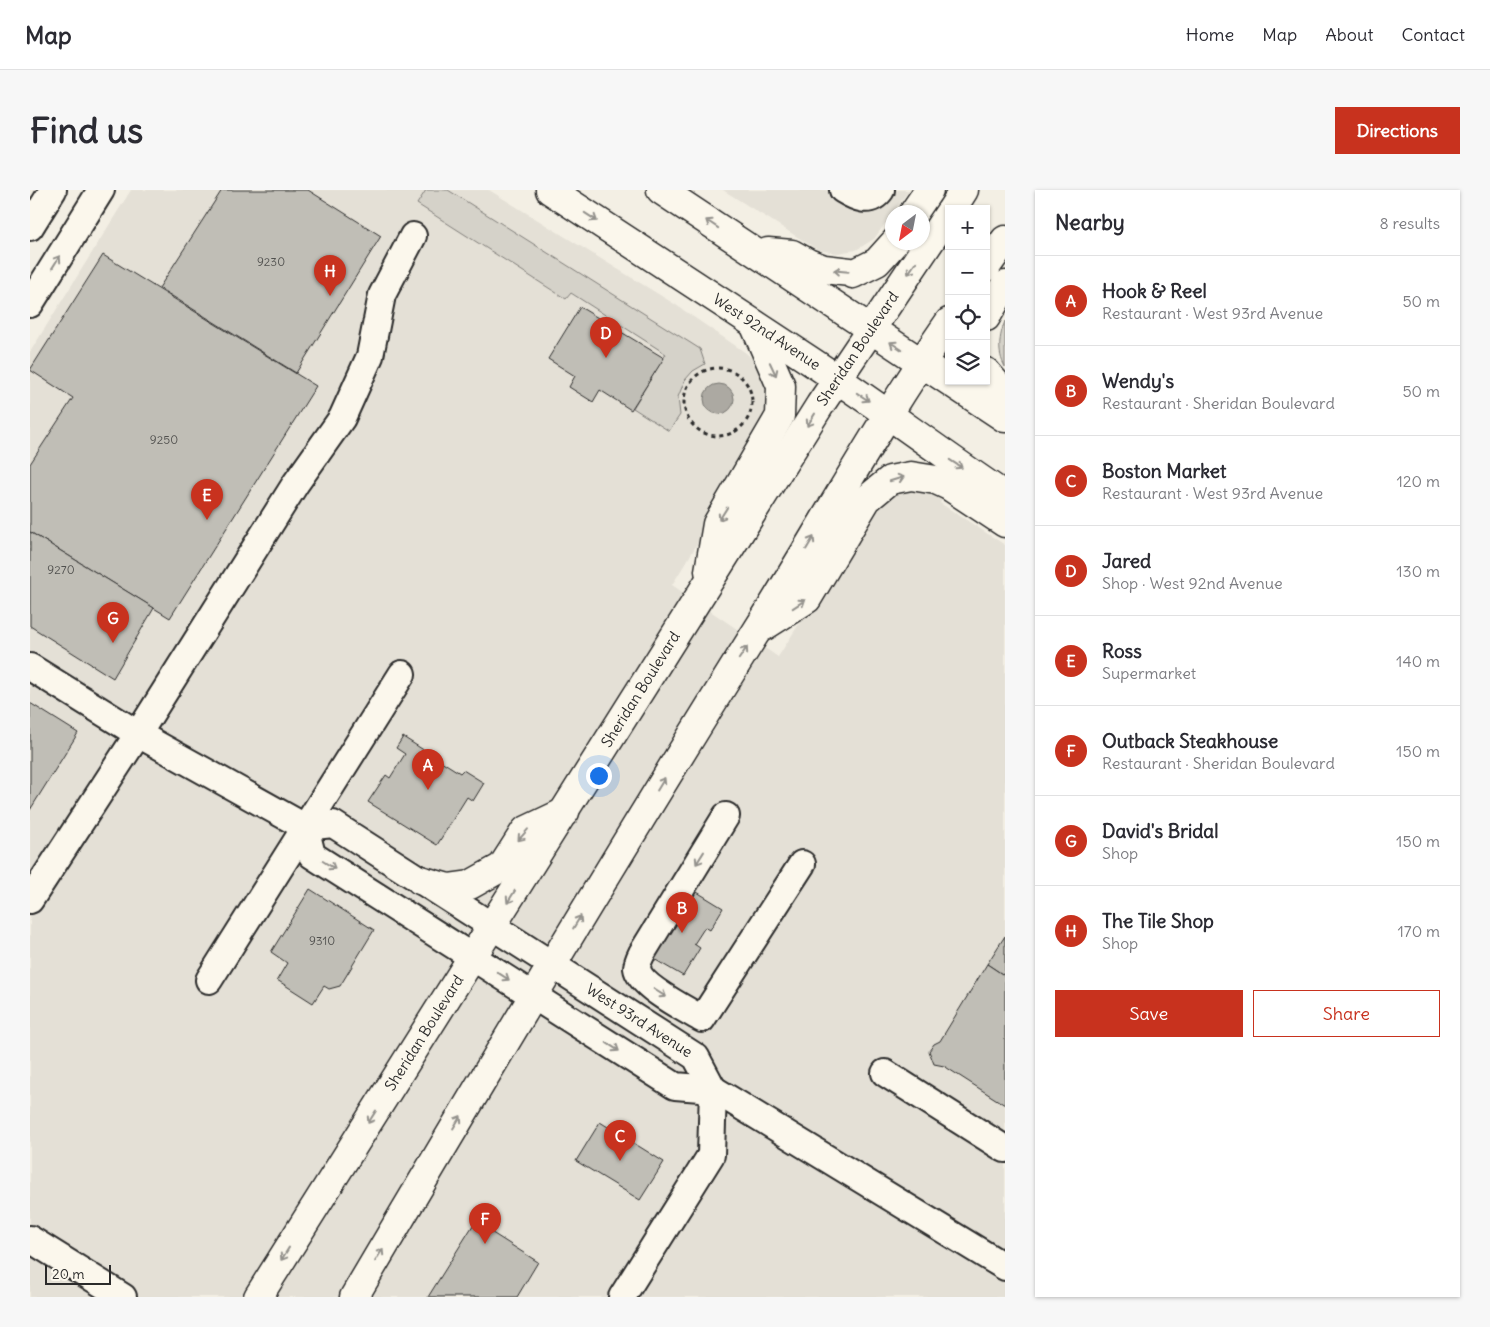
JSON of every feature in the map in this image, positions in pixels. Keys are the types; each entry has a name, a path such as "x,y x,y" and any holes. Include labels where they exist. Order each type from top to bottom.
{"main road":[{"name":"West 92nd Avenue","path":"550,190 889,414 942,455 1005,496"},
{"path":"661,190 1005,418"},
{"path":"918,205 928,190"},
{"path":"955,205 964,190"},
{"name":"Sheridan Boulevard","path":"258,1297 707,584 838,380 945,219"},
{"path":"990,261 1005,240"},
{"path":"753,251 792,254 808,263 854,274 877,262 888,250"},
{"path":"990,310 1005,285"},
{"path":"707,584 717,524 780,416 781,386 754,324"},
{"path":"354,1297 532,995 889,414 945,328"},
{"path":"990,377 1005,394"},
{"path":"758,630 807,599 867,499 890,480 911,476 936,480 949,486 1005,523"},
{"path":"420,880 448,888 470,885 502,867 525,831 565,812"}],"street":[{"path":"30,227 53,190"},
{"path":"30,304 101,190"},
{"path":"842,190 864,200 874,198 881,190"},
{"path":"30,900 138,734 296,484 342,418 370,356 382,295 413,236"},
{"path":"30,666 138,734 306,826 312,855 675,1086 713,1089 1005,1267"},
{"path":"209,980 402,674"},
{"path":"726,816 642,953 637,968 642,978 653,989 702,1020 802,864"},
{"name":"West 93rd Avenue","path":"306,826 333,824 696,1057 713,1089"},
{"path":"885,1072 1005,1149"},
{"path":"622,1297 711,1155 713,1089"},
{"path":"30,1239 123,1297"}],"path":[{"path":"716,367 732,370 738,374 744,379 752,392 752,408 746,422 735,432 720,437 704,434 692,425 684,411 683,396 689,381 701,371 716,367"}],"shaded area":[{"path":"131,190 489,190 676,305 746,353 763,369 773,389 757,447 672,585 778,657 874,506 902,487 946,493 940,503 1005,545 1005,1297 30,1297 30,352"},
{"path":"426,190 448,190 700,349 705,364 693,371 685,380 678,397 680,415 669,431 633,408 666,354 571,293 566,299 417,204"},
{"path":"723,190 909,190 898,205 885,205 885,224 874,239 856,250 837,253 818,250"},
{"path":"1005,321 1005,367 1002,361 1000,344"},
{"path":"719,384 725,385 733,393 733,405 725,413 719,414 713,413 705,405 704,399 705,393 713,385"}],"building":[{"path":"222,190 308,190 381,236 296,373 159,288"},
{"path":"103,255 316,386 170,618 30,532 30,464 73,398 30,370"},
{"path":"580,307 664,358 631,410 600,390 593,402 569,387 575,376 548,359"},
{"path":"30,532 154,608 113,678 30,626"},
{"path":"30,703 78,733 30,810"},
{"path":"403,737 460,773 463,770 484,783 473,801 467,797 437,845 368,802 386,775 390,778 405,754 396,748"},
{"path":"310,889 374,930 340,986 329,989 324,986 313,1003 277,980 287,963 271,952"},
{"path":"692,889 723,908 710,930 705,927 694,944 700,948 683,976 654,959 666,939 662,937"},
{"path":"1005,936 1005,976 987,964"},
{"path":"987,964 1005,976 1005,1105 944,1066 934,1064 929,1051 934,1044 940,1041"},
{"path":"600,1122 664,1162 640,1200 576,1161"},
{"path":"475,1222 538,1262 517,1297 428,1297"}],"place":[{"name":"The Tile Shop","path":"330,296"},
{"name":"Jared","path":"606,358"},
{"name":"Ross","path":"207,520"},
{"name":"David's Bridal","path":"113,643"},
{"name":"Hook & Reel","path":"428,790"},
{"name":"Wendy's","path":"682,933"},
{"name":"Boston Market","path":"620,1161"},
{"name":"Outback Steakhouse","path":"485,1244"}]}
